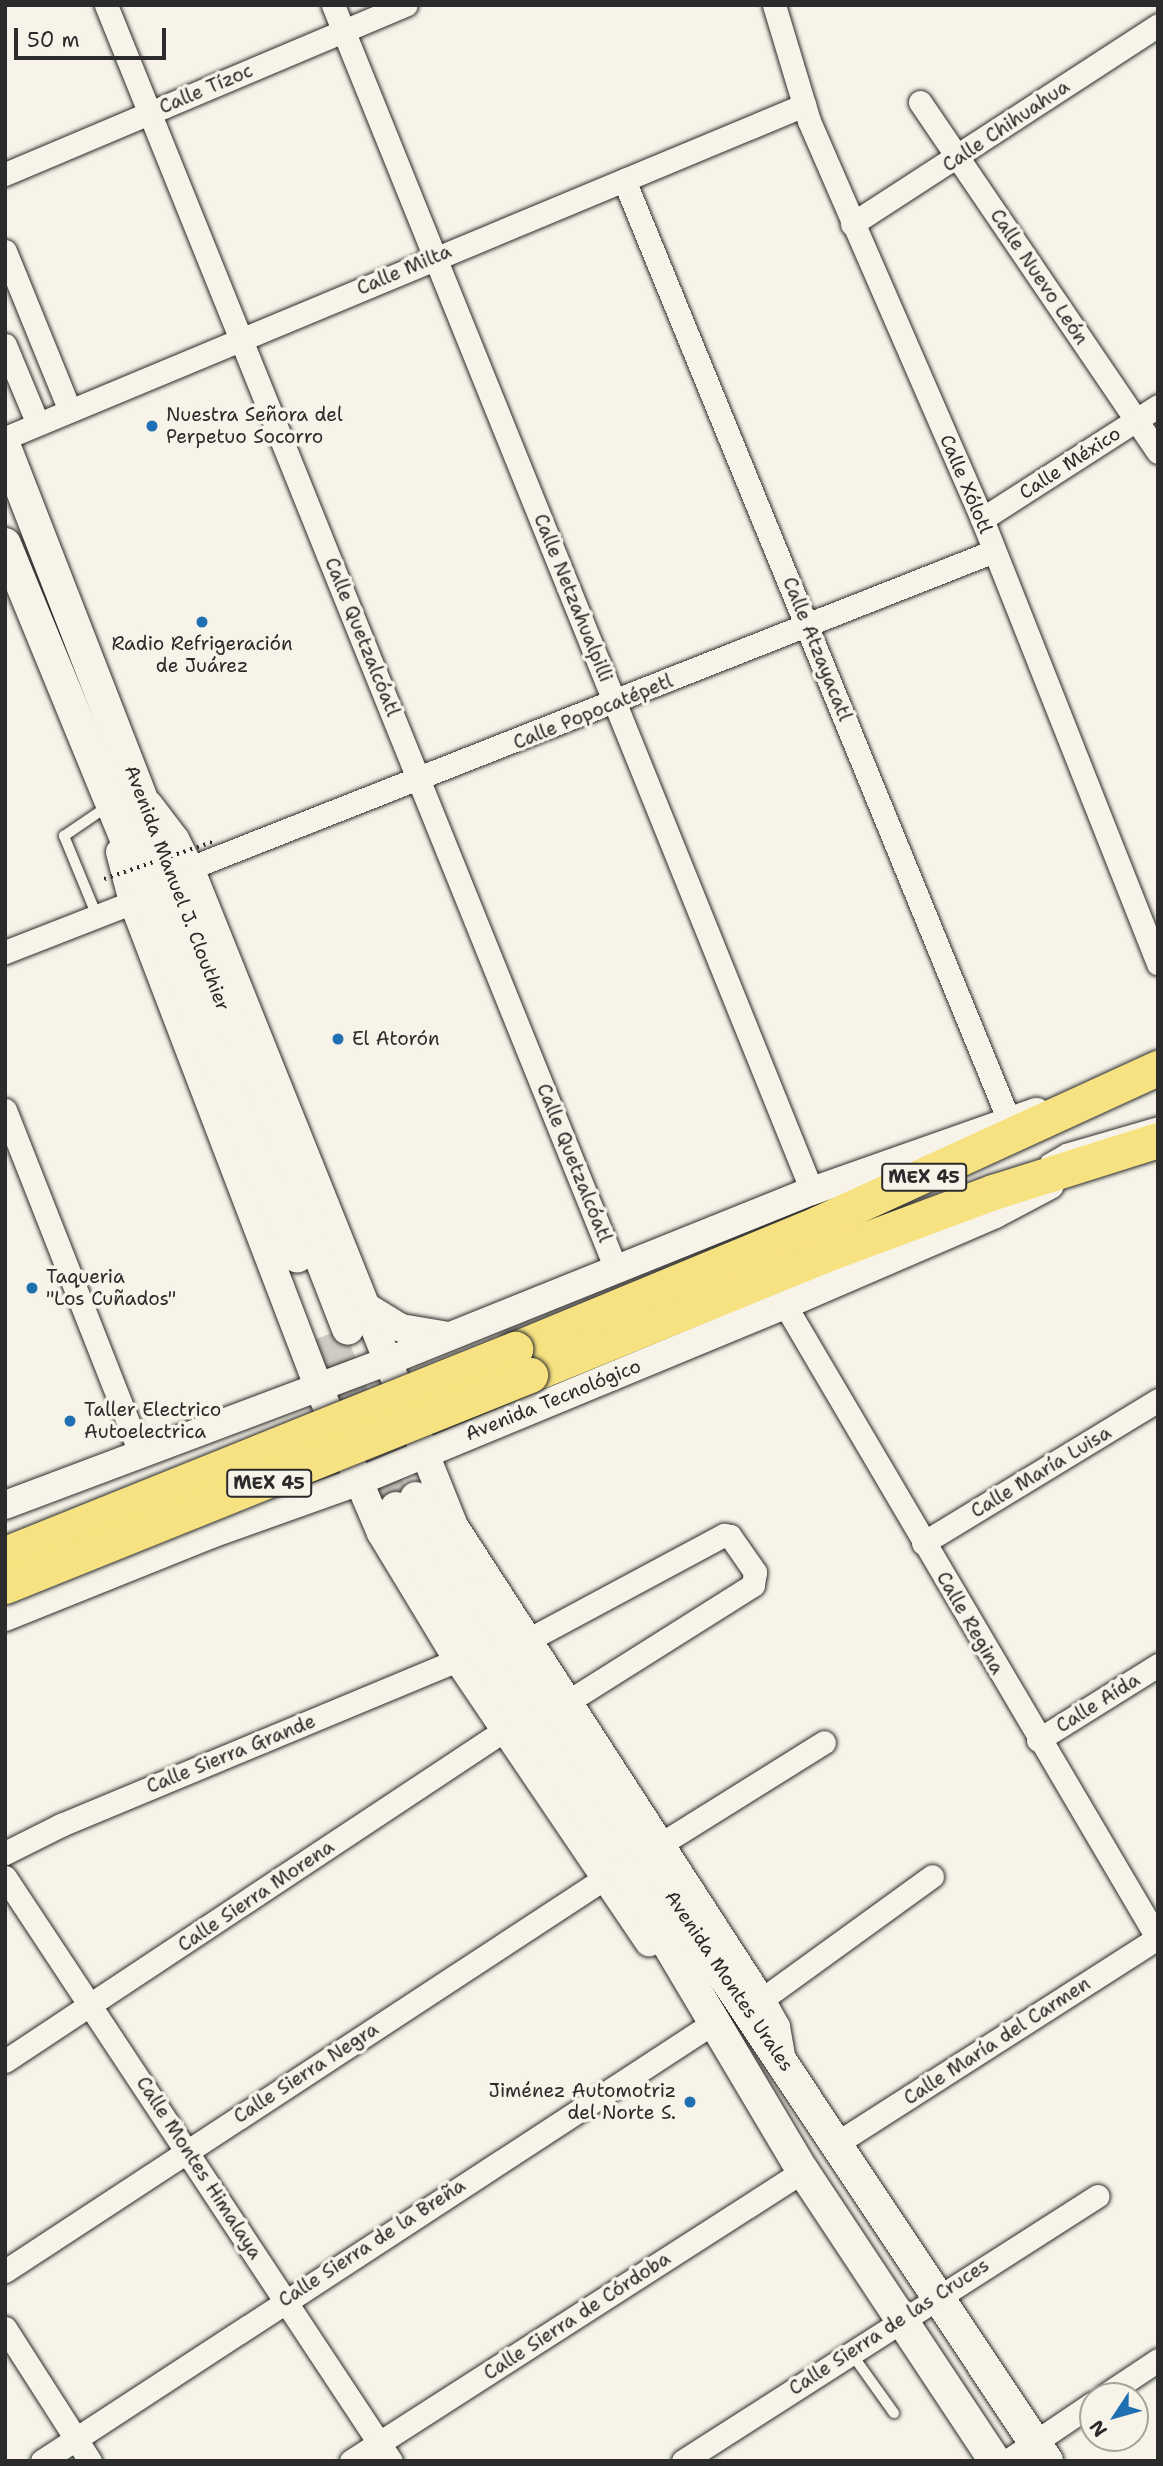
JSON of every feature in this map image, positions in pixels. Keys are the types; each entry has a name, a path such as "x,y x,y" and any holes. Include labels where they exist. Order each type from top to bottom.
{"main road":[{"name":"Avenida Manuel J. Clouthier","path":"5,447 347,1323"},
{"name":"Avenida Manuel J. Clouthier","path":"5,544 114,809 347,1323"},
{"name":"Avenida Tecnológico","path":"5,1586 360,1447 1018,1124 1080,1111 1158,1068"},
{"name":"Avenida Tecnológico","path":"5,1554 349,1419 817,1223 993,1192 1158,1140"},
{"name":"Avenida Montes Urales","path":"995,2461 803,2171 627,1875 432,1577 406,1503 477,1604 939,2294 1041,2451"}],"street":[{"name":"Calle Quetzalcóatl","path":"106,5 421,780 616,1269"},
{"name":"Calle Netzahualpilli","path":"333,5 616,704 817,1223"},
{"name":"Calle Tízoc","path":"5,174 406,5"},
{"name":"Calle Xólotl","path":"775,5 804,105 852,224 982,519 1158,964"},
{"name":"Calle Chihuahua","path":"852,224 958,159 1158,25"},
{"name":"Calle Nuevo León","path":"920,102 1158,452"},
{"name":"Calle Milta","path":"5,438 37,422 804,105"},
{"name":"Calle Atzayacatl","path":"624,180 1018,1124"},
{"path":"5,251 69,409"},
{"path":"5,345 37,422"},
{"name":"Calle México","path":"982,519 1158,406"},
{"name":"Calle Popocatépetl","path":"190,868 616,704 994,551"},
{"path":"142,798 175,839 190,868 347,1323 386,1362 470,1557 761,2000 776,2027 782,2061"},
{"path":"114,809 133,902 318,1386 357,1482 400,1572 608,1876 704,2029 752,2084"},
{"path":"5,952 133,902"},
{"path":"5,1110 140,1453"},
{"name":"Avenida Tecnológico","path":"5,1617 211,1534 357,1482 785,1305 995,1214 1091,1161"},
{"name":"Avenida Tecnológico","path":"5,1505 386,1362 616,1269 817,1223"},
{"name":"Calle Regina","path":"785,1305 1038,1740 1158,1938"},
{"path":"347,1323 448,1336"},
{"name":"Calle María Luisa","path":"923,1543 1158,1400"},
{"path":"526,1641 720,1536 730,1536 755,1572 753,1585 567,1702"},
{"name":"Calle Sierra Grande","path":"5,1853 61,1825 458,1660"},
{"name":"Calle Aída","path":"1038,1740 1158,1665"},
{"name":"Calle Sierra Morena","path":"5,2061 92,2006 506,1729"},
{"path":"660,1844 824,1742"},
{"name":"Calle Sierra Negra","path":"5,2271 608,1876"},
{"path":"761,2000 932,1876"},
{"name":"Calle Montes Himalaya","path":"5,1877 385,2451"},
{"name":"Calle María del Carmen","path":"837,2143 1158,1938"},
{"name":"Calle Sierra de la Breña","path":"42,2461 285,2299 704,2029"},
{"name":"Calle Sierra de Córdoba","path":"351,2461 385,2451 803,2171"},
{"name":"Calle Sierra de las Cruces","path":"683,2461 849,2350 1098,2196"},
{"path":"5,2328 90,2461"},
{"path":"1125,2382 1158,2360"},
{"path":"1007,2461 1041,2451 1079,2416"}],"lane":[{"path":"97,916 64,836 114,809"},
{"path":"993,1192 1065,1149 1158,1122"},
{"path":"849,2350 894,2413"}],"path":[{"path":"104,879 215,841"}],"tunnel":[{"path":"329,1334 396,1508"}],"place":[{"name":"Nuestra Señora del Perpetuo Socorro","path":"152,426"},
{"name":"Radio Refrigeración de Juárez","path":"202,622"},
{"name":"El Atorón","path":"338,1039"},
{"name":"Taqueria \"Los Cuñados\"","path":"32,1288"},
{"name":"Taller Electrico Autoelectrica","path":"70,1421"},
{"name":"Jiménez Automotriz del Norte S.","path":"690,2102"}]}
